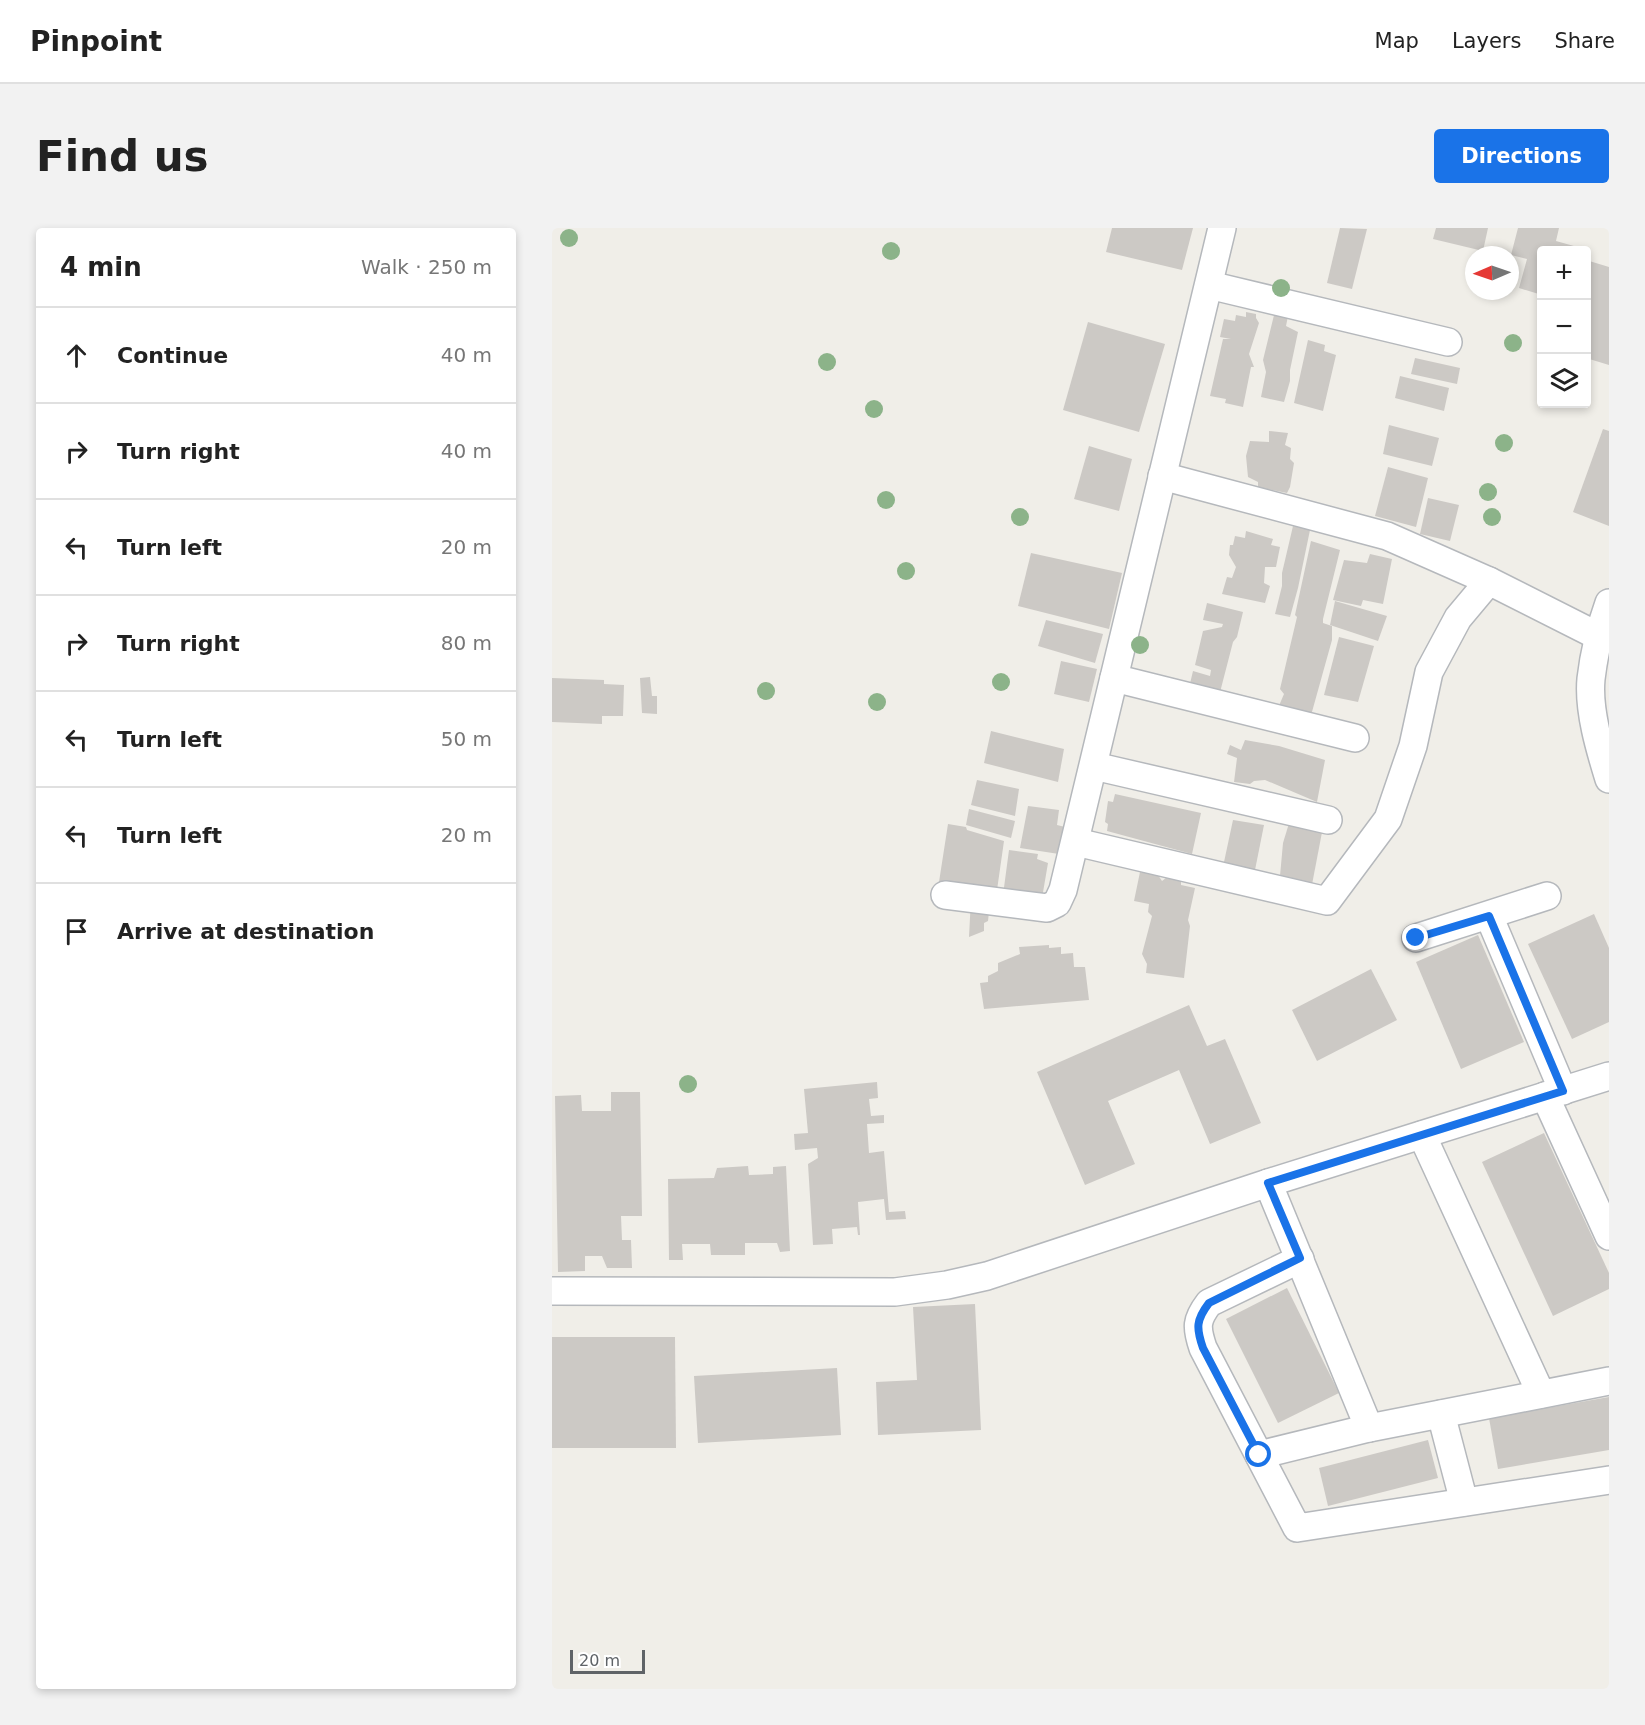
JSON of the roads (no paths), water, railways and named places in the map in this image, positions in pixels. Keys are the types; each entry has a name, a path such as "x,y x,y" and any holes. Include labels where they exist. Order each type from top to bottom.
{"street":[{"path":"945,895 1047,908 1057,903 1063,890 1222,228"},
{"path":"1209,285 1448,342"},
{"path":"1161,476 1387,536 1489,581 1598,636"},
{"path":"1076,842 1328,900 1388,819 1413,746 1429,672 1458,618 1489,581"},
{"path":"1609,603 1598,636 1591,681 1595,725 1609,779"},
{"path":"1114,678 1355,738"},
{"path":"1094,766 1328,820"},
{"path":"1416,938 1547,896"},
{"path":"1489,916 1609,1236"},
{"path":"552,1292 895,1292 947,1285 987,1276 1268,1183 1609,1076"},
{"path":"1422,1135 1541,1394"},
{"path":"1268,1183 1369,1428"},
{"path":"1300,1258 1209,1303 1200,1315 1197,1330 1203,1348 1297,1528 1609,1480"},
{"path":"1259,1455 1369,1428 1609,1381"},
{"path":"1441,1414 1464,1502"}]}
